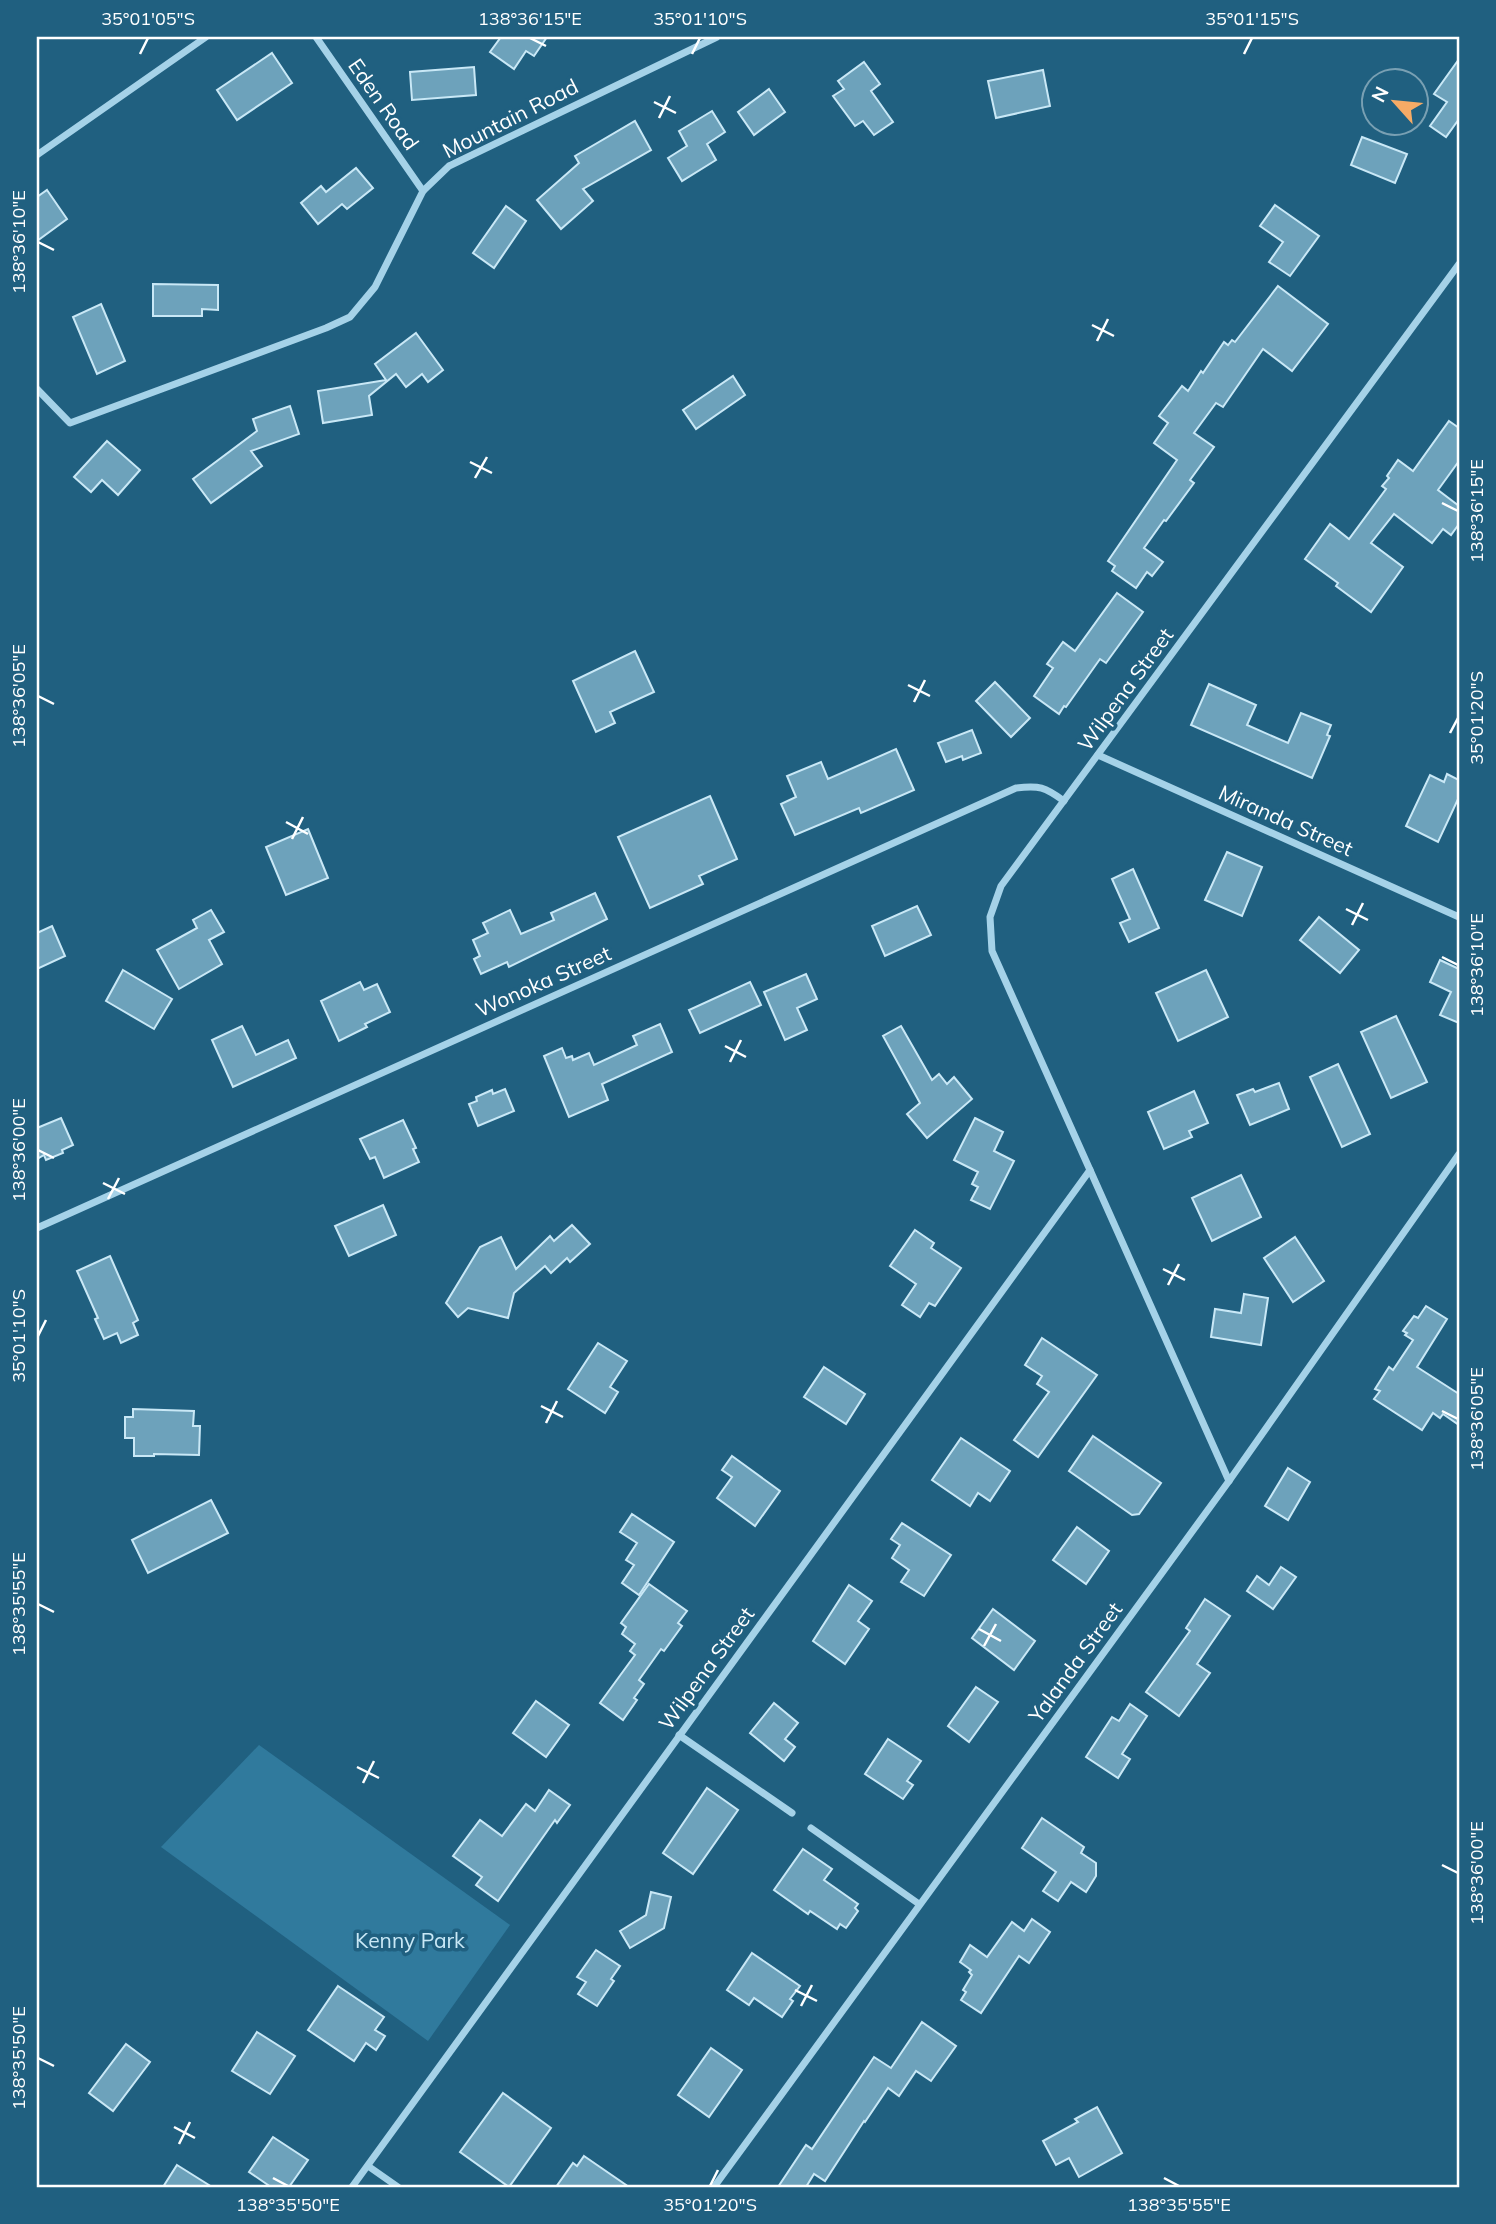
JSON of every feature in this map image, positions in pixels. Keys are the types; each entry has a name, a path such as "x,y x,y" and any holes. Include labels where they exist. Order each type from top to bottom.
{"street":[{"path":"37,155 206,37"},
{"name":"Eden Road","path":"316,37 423,191"},
{"name":"Mountain Road","path":"37,389 70,423 327,328 350,317 374,287 423,191 449,166 717,37"},
{"name":"Wilpena Street","path":"1229,1481 992,951 990,917 1001,886 1459,264"},
{"name":"Miranda Street","path":"1098,755 1459,917"},
{"name":"Wonoka Street","path":"37,1228 1016,788 1036,785 1049,790 1064,801"},
{"name":"Yalanda Street","path":"714,2187 1229,1481 1459,1154"},
{"name":"Wilpena Street","path":"352,2187 1090,1170"},
{"path":"679,1735 792,1813"},
{"path":"811,1828 919,1904"},
{"path":"368,2166 398,2187"}],"green space":[{"name":"Kenny Park","path":"259,1745 510,1925 428,2041 161,1847"}],"building":[{"path":"501,37 547,37 534,56 526,51 514,69 490,52"},
{"path":"272,53 292,83 237,120 217,90"},
{"path":"1459,59 1459,119 1446,137 1430,126 1447,102 1434,94"},
{"path":"864,62 880,84 871,91 893,122 874,135 863,121 855,126 833,96 844,89 838,81"},
{"path":"474,67 476,95 412,100 410,72"},
{"path":"1043,70 1050,106 996,118 988,81"},
{"path":"769,89 785,112 754,135 738,112"},
{"path":"712,111 725,132 707,144 716,160 682,181 668,158 687,146 679,131"},
{"path":"635,121 651,150 583,189 593,201 561,229 537,200 579,163 575,156"},
{"path":"1362,137 1407,154 1395,183 1351,165"},
{"path":"356,168 373,188 347,209 342,204 318,224 301,203 321,186 326,192"},
{"path":"47,190 67,219 37,241 37,197"},
{"path":"1275,205 1319,236 1290,276 1269,262 1283,242 1260,226"},
{"path":"506,206 526,221 494,268 473,253"},
{"path":"153,284 218,285 218,310 202,309 202,316 153,316"},
{"path":"1278,286 1328,324 1292,371 1263,349 1223,407 1216,403 1194,433 1214,447 1190,480 1194,483 1144,548 1163,562 1152,576 1147,572 1136,588 1112,571 1115,566 1108,561 1177,460 1154,443 1168,423 1159,416 1182,386 1188,391 1224,342 1228,345 1232,340 1235,342"},
{"path":"101,304 125,361 97,374 73,317"},
{"path":"416,333 443,370 428,382 422,374 406,387 396,374 369,396 372,415 323,423 318,391 386,380 375,364"},
{"path":"733,376 745,395 696,429 683,410"},
{"path":"290,406 299,434 251,451 262,466 211,503 193,479 257,431 253,419"},
{"path":"1449,421 1459,428 1459,461 1438,490 1459,506 1459,524 1451,535 1443,529 1432,543 1394,514 1371,543 1403,567 1371,612 1305,559 1330,524 1349,539 1386,489 1382,486 1398,460 1413,471"},
{"path":"107,441 140,470 118,495 102,480 91,492 74,477"},
{"path":"1117,593 1143,612 1106,663 1100,659 1059,714 1034,696 1053,668 1047,664 1063,642 1075,651"},
{"path":"635,651 654,692 610,712 615,723 596,732 573,681"},
{"path":"995,682 1030,718 1011,737 976,701"},
{"path":"1209,684 1256,705 1247,725 1288,743 1301,713 1331,725 1327,735 1330,736 1312,778 1191,725"},
{"path":"972,730 981,753 963,760 962,756 946,762 938,743"},
{"path":"896,749 914,790 861,813 859,808 795,835 781,804 796,797 787,776 821,762 828,779"},
{"path":"1447,774 1459,780 1459,797 1438,842 1406,826 1430,775 1444,782"},
{"path":"710,796 737,859 699,876 703,884 650,908 618,837"},
{"path":"308,829 328,878 286,895 266,847"},
{"path":"1227,852 1262,867 1242,916 1205,900"},
{"path":"1133,869 1159,928 1129,942 1120,923 1130,919 1112,879"},
{"path":"595,893 607,919 509,967 507,962 481,974 474,959 480,956 473,940 488,933 483,923 510,910 521,934 554,920 551,913"},
{"path":"917,906 931,935 885,956 872,926"},
{"path":"211,910 224,932 209,940 222,964 179,989 157,950 197,928 193,920"},
{"path":"1319,917 1359,950 1340,973 1300,940"},
{"path":"52,926 65,956 37,969 37,933"},
{"path":"1440,960 1459,969 1459,1023 1440,1015 1451,992 1430,982"},
{"path":"123,970 172,999 154,1029 106,1001"},
{"path":"1206,970 1228,1017 1178,1041 1156,993"},
{"path":"806,974 817,999 797,1008 807,1030 785,1040 764,992"},
{"path":"360,982 364,990 377,984 390,1012 339,1041 321,1001"},
{"path":"750,982 761,1005 700,1033 689,1010"},
{"path":"1396,1016 1427,1082 1391,1098 1361,1032"},
{"path":"660,1024 672,1052 602,1084 608,1100 569,1117 544,1056 562,1048 566,1058 572,1056 573,1060 589,1053 594,1065 637,1045 633,1036"},
{"path":"242,1026 256,1055 288,1040 296,1058 233,1087 212,1040"},
{"path":"901,1026 932,1080 939,1074 947,1084 954,1077 972,1099 927,1138 907,1114 920,1103 883,1036"},
{"path":"1338,1064 1370,1134 1342,1147 1310,1077"},
{"path":"1279,1083 1289,1109 1250,1125 1237,1095"},
{"path":"505,1089 514,1111 478,1126 469,1104 477,1101 476,1097 492,1090 493,1094"},
{"path":"1194,1091 1208,1123 1189,1131 1192,1137 1164,1149 1148,1112"},
{"path":"61,1118 73,1145 62,1150 63,1153 46,1160 44,1155 37,1159 37,1128"},
{"path":"975,1118 1003,1132 994,1151 1014,1161 990,1209 971,1200 978,1187 972,1184 978,1172 954,1160"},
{"path":"403,1120 416,1148 413,1149 419,1162 384,1178 375,1157 370,1159 360,1139"},
{"path":"1241,1175 1261,1217 1212,1241 1192,1198"},
{"path":"383,1205 396,1235 349,1256 335,1226"},
{"path":"572,1225 590,1244 570,1262 567,1258 551,1273 545,1266 514,1293 508,1318 468,1308 458,1317 446,1303 480,1247 501,1237 516,1269 550,1236 554,1241"},
{"path":"915,1230 934,1243 931,1248 961,1268 935,1306 929,1303 920,1317 902,1305 916,1284 890,1266"},
{"path":"1295,1237 1324,1281 1293,1302 1264,1258"},
{"path":"110,1256 138,1320 133,1323 138,1335 121,1343 117,1333 104,1339 95,1319 98,1318 77,1271"},
{"path":"1244,1294 1268,1298 1261,1345 1211,1337 1215,1309 1241,1313"},
{"path":"1426,1306 1447,1319 1417,1367 1459,1394 1459,1425 1443,1414 1440,1418 1433,1413 1422,1430 1374,1399 1380,1391 1375,1389 1389,1367 1393,1370 1413,1340 1403,1331 1414,1316 1418,1318"},
{"path":"1042,1338 1097,1375 1038,1457 1014,1440 1049,1392 1037,1384 1042,1376 1025,1365"},
{"path":"598,1343 627,1361 610,1387 618,1392 605,1413 568,1389"},
{"path":"824,1367 865,1394 846,1424 804,1397"},
{"path":"133,1409 194,1411 193,1426 200,1426 199,1455 134,1456 134,1438 125,1438 125,1417 133,1417"},
{"path":"1093,1436 1161,1483 1139,1514 1132,1515 1069,1471"},
{"path":"961,1438 1010,1471 990,1501 978,1493 970,1506 932,1480"},
{"path":"732,1456 780,1491 755,1526 717,1498 732,1477 722,1470"},
{"path":"1288,1468 1310,1482 1288,1520 1265,1506"},
{"path":"211,1500 228,1533 148,1573 132,1540"},
{"path":"632,1514 674,1542 639,1595 622,1583 634,1565 626,1560 637,1543 620,1532"},
{"path":"902,1523 951,1555 924,1596 901,1582 909,1570 892,1558 900,1545 891,1539"},
{"path":"1077,1527 1109,1551 1086,1584 1053,1560"},
{"path":"1281,1567 1296,1577 1273,1609 1247,1591 1257,1576 1269,1585"},
{"path":"649,1584 687,1611 678,1623 682,1626 664,1651 661,1649 639,1680 644,1684 623,1720 600,1703 635,1655 630,1651 635,1644 622,1634 626,1627 621,1623"},
{"path":"849,1585 872,1601 858,1621 869,1629 845,1664 813,1641"},
{"path":"1205,1599 1230,1616 1197,1664 1210,1673 1179,1716 1146,1692 1190,1631 1186,1628"},
{"path":"993,1609 1035,1641 1014,1670 972,1638"},
{"path":"976,1687 998,1702 969,1742 948,1726"},
{"path":"536,1701 569,1725 546,1757 513,1733"},
{"path":"774,1703 798,1723 785,1739 795,1747 784,1761 750,1733"},
{"path":"1130,1704 1147,1716 1122,1754 1130,1759 1118,1778 1086,1757 1112,1717 1119,1721"},
{"path":"888,1739 921,1761 907,1781 913,1785 903,1799 865,1774"},
{"path":"707,1788 738,1810 693,1874 663,1853"},
{"path":"549,1790 570,1805 557,1823 555,1820 498,1901 476,1885 482,1877 453,1856 480,1820 502,1836 526,1804 535,1811"},
{"path":"1042,1818 1084,1847 1081,1853 1096,1863 1096,1876 1086,1892 1071,1882 1058,1901 1043,1891 1056,1872 1022,1848"},
{"path":"803,1849 832,1869 824,1880 858,1904 855,1908 858,1911 846,1928 840,1924 837,1929 810,1911 808,1914 774,1890"},
{"path":"651,1892 671,1897 664,1928 630,1948 620,1931 646,1915"},
{"path":"1032,1919 1050,1932 1029,1963 1019,1956 981,2013 961,2000 966,1992 963,1990 972,1975 969,1972 971,1970 960,1962 970,1945 987,1957 1012,1922 1024,1931"},
{"path":"596,1950 620,1966 611,1979 614,1981 597,2006 578,1994 586,1982 577,1977"},
{"path":"752,1953 800,1986 790,1999 793,2001 782,2017 754,1998 749,2005 727,1990"},
{"path":"338,1986 384,2017 375,2030 385,2036 376,2050 366,2043 354,2061 308,2030"},
{"path":"922,2022 956,2046 931,2081 916,2071 899,2096 888,2088 825,2181 814,2174 806,2187 778,2187 806,2145 812,2149 874,2057 891,2068"},
{"path":"257,2032 295,2056 270,2094 232,2071"},
{"path":"126,2044 150,2062 113,2111 89,2093"},
{"path":"711,2048 742,2070 709,2117 678,2095"},
{"path":"503,2093 551,2128 509,2187 460,2152"},
{"path":"1097,2107 1122,2153 1079,2177 1069,2158 1056,2165 1043,2141 1078,2122 1075,2119"},
{"path":"273,2137 308,2160 289,2187 271,2187 249,2172"},
{"path":"584,2156 629,2187 556,2187 573,2163 577,2166"},
{"path":"177,2165 212,2187 163,2187"}]}
